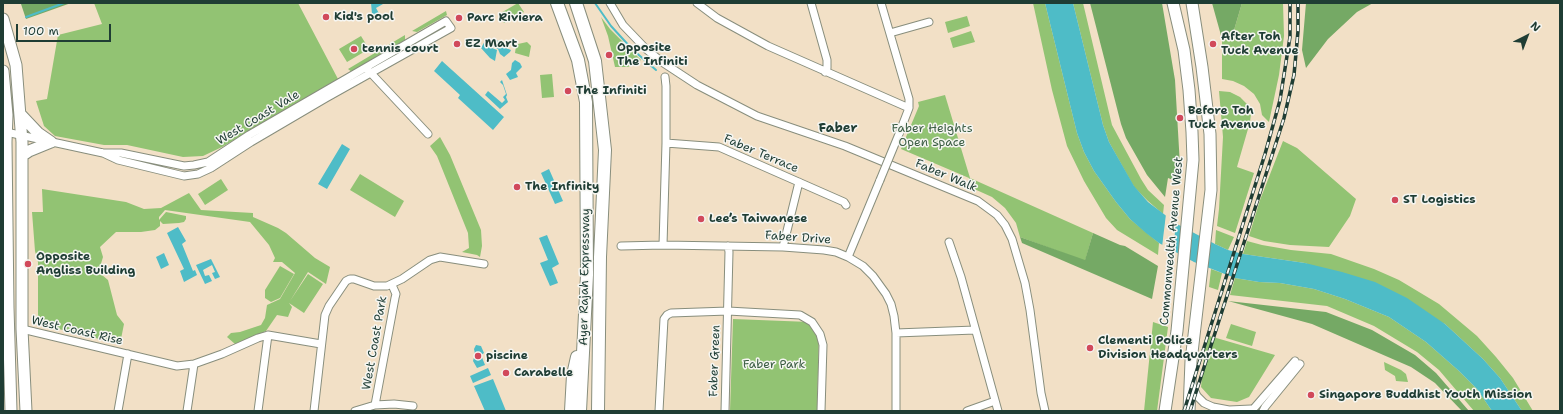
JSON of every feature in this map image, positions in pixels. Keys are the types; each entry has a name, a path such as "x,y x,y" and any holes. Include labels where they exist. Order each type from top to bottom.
{"highway":[{"name":"Ayer Rajah Expressway","path":"557,3 578,60 586,102 586,275 580,411"},
{"name":"Ayer Rajah Expressway","path":"576,3 595,61 605,150 600,258 598,411"},
{"path":"571,411 573,375 584,328"}],"main road":[{"name":"Commonwealth Avenue West","path":"1165,411 1177,331 1191,186 1192,132 1189,90 1184,50 1173,3"},
{"path":"1189,411 1190,381 1211,190 1210,134 1192,3"},
{"path":"3,19 16,65 21,114 23,155 22,329 26,411"},
{"path":"3,71 7,115 8,307 11,411"},
{"path":"21,114 38,133 51,142"},
{"path":"23,155 51,142"}],"street":[{"name":"Faber Walk","path":"610,3 623,25 646,49 662,62 697,85 756,116 845,146 978,201 997,215 1012,239 1025,283 1045,411"},
{"path":"697,3 717,18 743,33 825,72 909,108"},
{"path":"811,3 827,60 827,68 825,72"},
{"path":"848,257 909,108 907,89 881,3"},
{"name":"West Coast Vale","path":"6,132 103,153 121,153 184,166 208,162 249,135 368,70 446,21 451,28 417,48 368,70"},
{"path":"890,33 929,22"},
{"path":"413,41 417,48"},
{"path":"368,70 428,134"},
{"path":"663,245 666,143 665,77"},
{"name":"Faber Terrace","path":"666,143 719,147 844,202 846,205"},
{"name":"Faber Terrace","path":"783,247 799,182"},
{"path":"949,242 961,277 998,411"},
{"name":"Faber Drive","path":"621,246 663,245 783,247 824,250 836,252 848,257 863,266 873,276 886,294 894,316 896,333 896,411"},
{"name":"Faber Green","path":"724,411 728,311 728,246"},
{"name":"West Coast Park","path":"314,411 321,344 327,310 346,281 354,279 374,286 392,285 402,280 419,266 435,258 452,258 484,264"},
{"name":"West Coast Park","path":"375,405 396,294 392,285"},
{"path":"659,411 664,319 671,313 728,311"},
{"name":"Faber Green","path":"728,311 800,315 812,322 820,334 823,345 821,411"},
{"name":"West Coast Rise","path":"22,329 177,366 194,364 268,335 321,344"},
{"path":"896,333 975,330"},
{"path":"258,411 268,335"},
{"name":"West Coast Rise","path":"118,411 128,354"},
{"path":"1190,381 1197,396 1204,403 1213,407 1229,410 1252,409 1259,408 1263,411 1298,362 1252,409"},
{"path":"187,411 194,364"},
{"path":"967,411 995,401"},
{"name":"West Coast Park","path":"355,411 375,405 394,404 413,406"}],"green space":[{"path":"71,3 26,19 21,4"},
{"path":"94,3 298,3 338,79 222,147 203,156 183,157 127,145 104,145 55,136 44,126 36,101 47,99 58,35 102,24"},
{"path":"518,3 524,12 504,23 499,14"},
{"path":"1033,3 1045,3 1077,133 1084,152 1094,171 1130,219 1159,243 1158,255 1117,230 1106,218 1084,181 1067,146 1052,90"},
{"path":"1073,3 1083,3 1112,125 1148,190 1164,205 1163,214 1134,187 1109,142 1103,125"},
{"path":"1090,3 1162,3 1175,80 1181,183 1168,178 1165,197 1147,175 1126,138 1121,124"},
{"path":"1212,3 1242,3 1232,37 1222,39"},
{"path":"1242,3 1283,3 1284,36 1279,75 1269,122 1262,115 1260,104 1254,94 1244,86 1233,81 1222,79 1222,39 1232,37"},
{"path":"1306,3 1373,3 1357,12 1328,39 1306,68 1302,50"},
{"path":"446,11 447,15 417,32 412,31"},
{"path":"967,16 970,26 948,33 945,22"},
{"path":"601,17 610,29 641,60 628,67 615,67 608,36"},
{"path":"971,31 975,42 953,48 950,38"},
{"path":"405,35 405,40 352,72 348,69"},
{"name":"tennis court","path":"361,36 369,49 347,62 339,49"},
{"path":"527,42 531,46 529,57 515,53 516,46 518,44"},
{"path":"552,74 554,97 542,98 540,75"},
{"path":"1219,91 1230,92 1240,97 1249,106 1251,114 1237,167 1254,173 1235,233 1217,226 1223,137"},
{"name":"Faber Heights Open Space","path":"945,95 970,178 1093,233 1085,261 1020,237 1016,223 1005,208 992,197 972,188 969,178 901,149 919,106 918,102"},
{"path":"440,137 450,155 481,230 482,246 480,257 462,252 469,248 468,233 437,156 430,146"},
{"path":"1283,141 1297,148 1356,199 1350,216 1329,247 1290,245 1264,241 1249,236 1260,200"},
{"path":"360,174 404,201 395,217 350,190"},
{"path":"221,179 228,190 205,205 198,194"},
{"path":"42,189 126,202 144,209 161,208 189,193 201,210 253,213 253,217 286,233 315,258 330,267 326,284 308,272 290,301 308,274 323,284 304,313 289,303 292,307 288,317 277,315 266,331 235,344 227,337 231,333 240,332 261,325 265,318 267,305 280,299 295,273 282,262 273,262 275,258 269,245 250,222 165,210 159,217 159,220 166,212 186,216 186,219 184,222 179,223 163,224 160,221 160,226 155,230 141,232 116,232 100,247 103,257 100,267 102,275 108,280 117,315 124,324 120,344 38,324 38,262 35,251 32,212 43,212"},
{"path":"1216,230 1234,237 1228,250 1215,244"},
{"path":"1093,233 1125,246 1158,266 1152,299 1022,243 1020,237 1085,260"},
{"path":"1247,241 1291,250 1331,254 1374,269 1399,280 1439,304 1477,336 1513,378 1533,411 1522,411 1500,378 1483,359 1445,324 1305,263 1243,254"},
{"path":"280,266 294,274 280,298 271,302 265,298 265,290"},
{"path":"1211,269 1222,273 1218,290 1209,287"},
{"path":"1235,278 1259,282 1280,283 1314,289 1345,299 1389,317 1426,342 1459,371 1477,389 1492,411 1474,411 1439,370 1417,352 1374,326 1327,306 1230,295"},
{"path":"1228,301 1326,312 1372,330 1415,355 1436,373 1469,411 1462,411 1435,383 1411,367 1312,324"},
{"name":"Faber Park","path":"733,319 810,322 819,334 817,411 730,411"},
{"path":"1153,322 1168,327 1157,411 1144,411"},
{"path":"1231,324 1256,332 1252,346 1226,338"},
{"path":"1206,335 1275,355 1249,397 1237,402 1211,398 1201,387"},
{"path":"1384,362 1406,374 1408,382 1396,381 1395,376 1385,370"}],"water":[{"path":"371,3 383,4 376,8 381,17 376,20 372,14"},
{"path":"1045,3 1073,3 1103,125 1109,142 1134,186 1148,202 1177,224 1228,250 1243,254 1305,263 1342,272 1375,282 1407,298 1445,324 1483,359 1500,378 1522,411 1492,411 1477,389 1459,371 1426,342 1389,317 1345,299 1314,289 1280,283 1259,282 1235,278 1194,262 1159,243 1146,233 1130,219 1116,202 1094,171 1084,152 1077,133"},
{"path":"496,40 502,40 506,48 511,50 504,57 500,54 498,49 492,46"},
{"path":"485,41 492,48 497,50 495,61 490,58 481,48"},
{"path":"515,60 520,63 522,67 516,73 518,77 510,80 506,74 511,70 512,63"},
{"path":"442,61 504,117 493,130 458,98 460,95 434,71"},
{"path":"502,80 507,95 506,97 508,102 500,109 485,95 488,91 502,103 505,100 503,97 506,94 503,85 500,82"},
{"path":"342,144 350,149 327,189 318,184"},
{"path":"549,169 563,201 555,204 541,173"},
{"path":"178,227 186,241 182,244 193,271 195,270 197,275 184,282 180,271 184,269 167,233"},
{"path":"547,235 559,264 552,268 558,283 550,286 540,263 548,260 539,238"},
{"path":"164,253 169,265 161,269 156,257"},
{"path":"211,259 220,277 215,279 212,273 215,272 212,265 203,270 205,276 209,275 212,281 205,284 196,265"},
{"name":"piscine","path":"476,345 481,346 484,353 481,355 485,365 477,368 473,361 475,354 474,349"},
{"path":"488,368 491,375 473,383 470,376"},
{"path":"493,379 506,411 485,411 474,386"}],"pier":[{"path":"1166,214 1176,221 1173,253 1162,247"}],"waterway":[{"path":"26,17 64,3"},
{"path":"595,3 611,26 632,49 656,70"}],"railway":[{"path":"1184,411 1265,154 1280,100 1290,37 1290,3"},
{"path":"1190,411 1284,118 1294,75 1298,31 1298,3"}],"place":[{"name":"Kid's pool","path":"326,17"},
{"name":"Parc Riviera","path":"459,18"},
{"name":"EZ Mart","path":"457,44"},
{"name":"After Toh Tuck Avenue","path":"1213,44"},
{"name":"tennis court","path":"354,49"},
{"name":"Opposite The Infiniti","path":"609,55"},
{"name":"The Infiniti","path":"568,91"},
{"name":"Before Toh Tuck Avenue","path":"1180,118"},
{"name":"The Infinity","path":"517,187"},
{"name":"ST Logistics","path":"1395,200"},
{"name":"Lee’s Taiwanese","path":"701,219"},
{"name":"Opposite Angliss Building","path":"28,264"},
{"name":"Clementi Police Division Headquarters","path":"1090,348"},
{"name":"piscine","path":"478,356"},
{"name":"Carabelle","path":"506,373"},
{"name":"Singapore Buddhist Youth Mission","path":"1311,395"}],"district":[{"name":"Faber","path":"838,129"}]}
